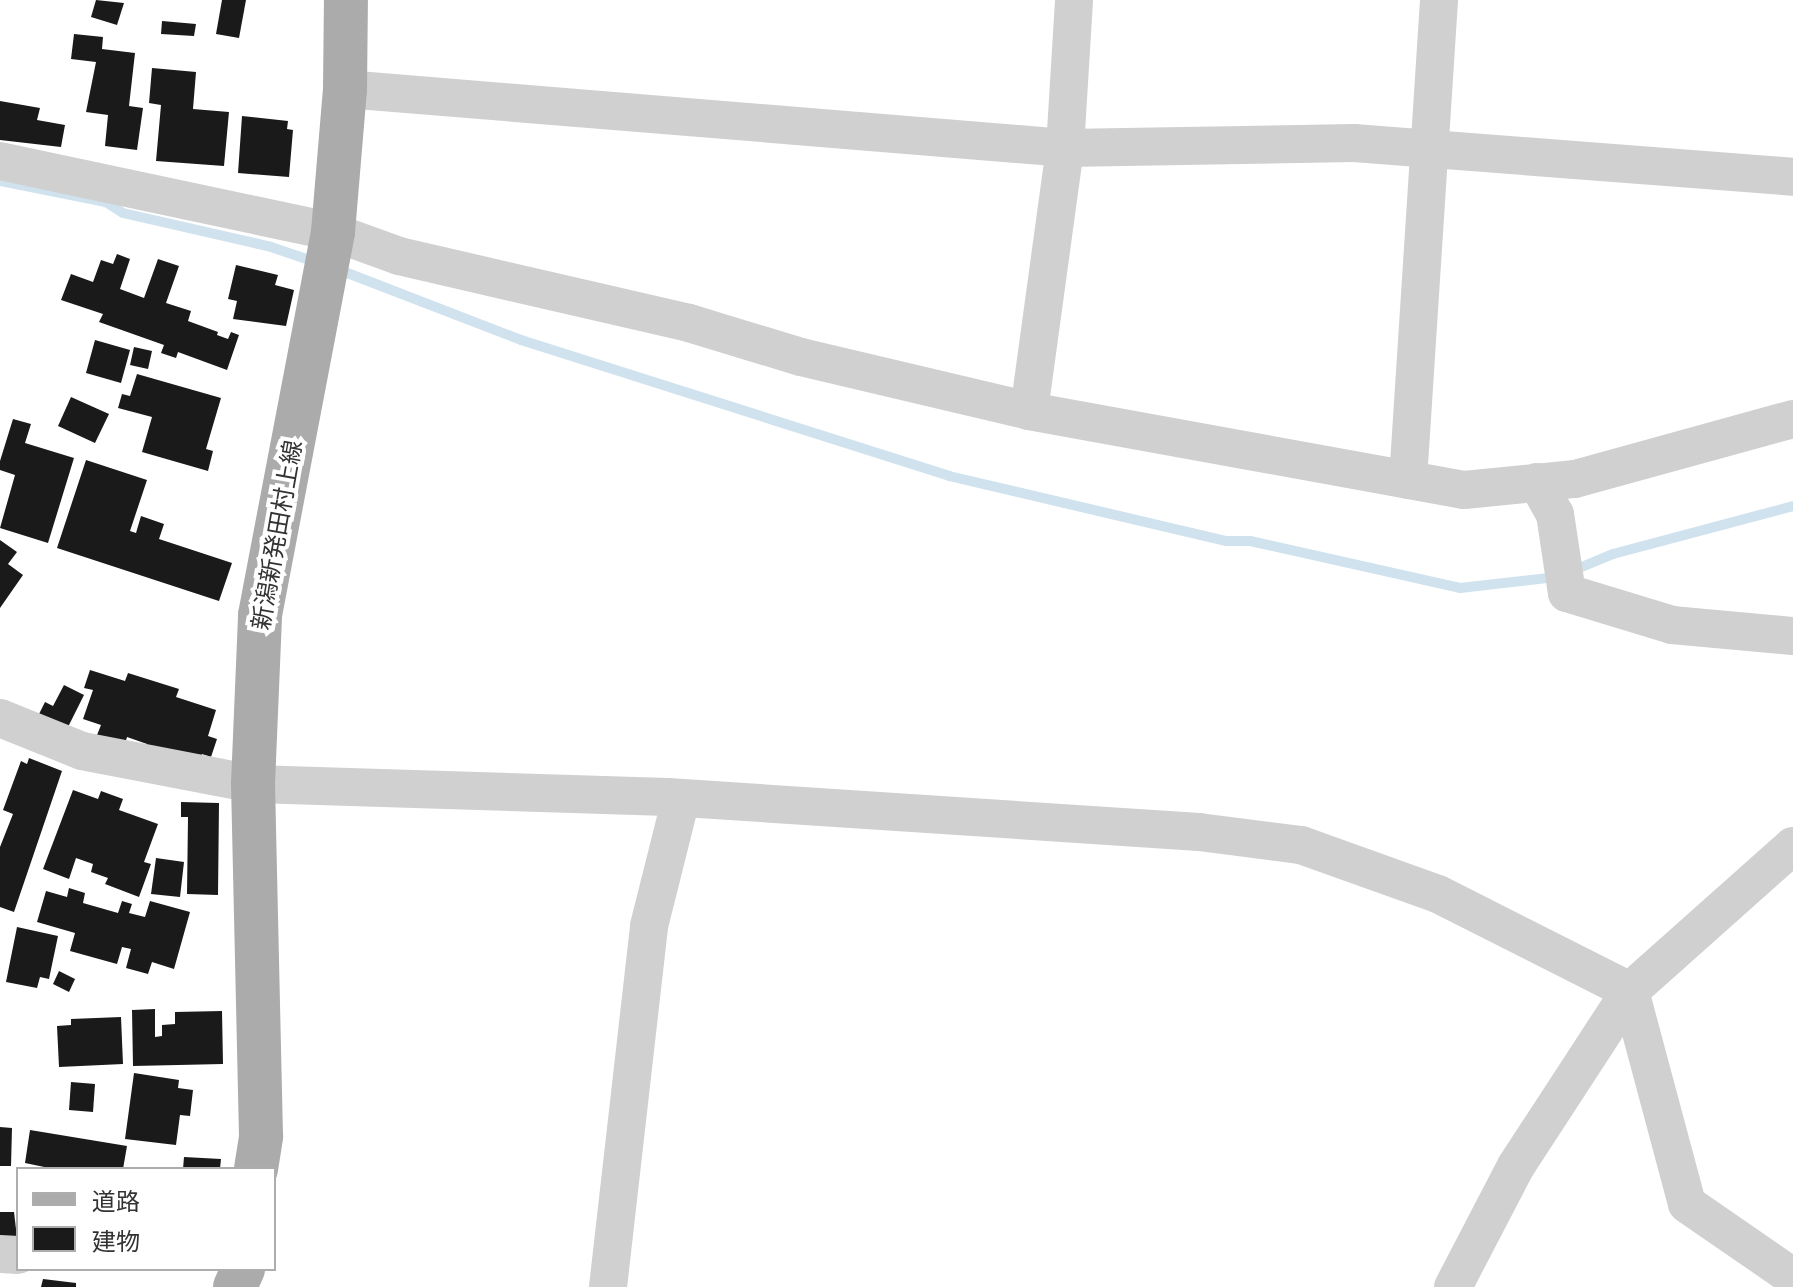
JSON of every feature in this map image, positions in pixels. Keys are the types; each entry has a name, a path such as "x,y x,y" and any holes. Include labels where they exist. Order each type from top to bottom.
{"main road":[{"name":"新潟新発田村上線","path":"256,1167 261,1136 253,784 260,615 333,232 345,89 346,0"}],"street":[{"path":"1029,411 1065,148 1074,0"},
{"path":"1408,480 1439,0"},
{"path":"345,89 1065,148 1354,143 1793,177"},
{"path":"0,161 333,232 399,256 689,323 801,357 1029,411 1464,490 1575,479 1793,419"},
{"path":"1537,482 1555,514 1567,593 1672,625 1793,636"},
{"path":"0,718 82,751 253,784 681,799 1199,832 1301,845 1438,894 1630,991 1687,1204 1793,1277"},
{"path":"608,1287 649,926 681,799"},
{"path":"1453,1287 1516,1166 1630,991 1793,846"}],"building":[{"path":"96,0 124,3 117,25 91,17"},
{"path":"222,0 246,0 239,38 216,34"},
{"path":"162,21 196,24 194,36 161,34"},
{"path":"74,34 103,37 102,49 135,53 129,106 143,108 137,150 105,146 108,115 86,112 96,62 71,59"},
{"path":"152,68 196,72 193,109 229,112 224,166 156,161 161,105 149,103"},
{"path":"0,101 40,108 37,120 65,125 61,147 0,140"},
{"path":"242,116 288,121 287,129 293,130 289,177 238,173"},
{"path":"117,254 130,259 120,289 144,298 158,259 179,266 166,303 191,311 188,321 218,332 217,335 228,339 231,332 239,335 227,370 178,352 176,358 161,353 164,345 99,322 103,314 61,300 71,274 93,282 101,260 113,264"},
{"path":"236,265 278,275 275,285 294,290 286,326 233,319 237,301 228,299"},
{"path":"95,340 130,350 121,383 86,373"},
{"path":"134,347 152,351 148,369 130,365"},
{"path":"137,374 221,398 206,449 213,451 208,471 142,452 152,417 118,408 122,394 130,396"},
{"path":"71,397 109,414 95,443 58,426"},
{"path":"13,419 31,424 25,443 74,458 48,543 0,528 15,475 0,470"},
{"path":"86,460 147,480 130,531 136,533 141,516 164,524 159,539 232,563 219,601 57,548"},
{"path":"0,540 17,552 8,564 23,575 0,608"},
{"path":"90,670 125,681 128,673 179,689 176,697 216,710 208,736 217,739 211,757 202,754 198,768 144,751 147,744 127,737 125,744 97,735 101,725 83,719 93,690 84,688"},
{"path":"64,685 84,695 67,729 39,714 45,702 53,706"},
{"path":"29,758 62,771 14,912 0,907 0,847 13,814 3,810 21,761 27,764"},
{"path":"73,790 98,799 101,791 123,799 119,810 158,824 144,862 151,864 139,897 105,884 108,878 91,872 93,864 76,858 69,879 43,869"},
{"path":"181,802 219,803 218,895 187,894 188,817 181,817"},
{"path":"156,858 184,862 180,897 151,894"},
{"path":"69,888 85,893 83,903 118,913 122,901 132,904 129,913 145,917 150,901 190,912 174,969 152,962 148,974 126,968 131,949 122,947 117,964 70,951 75,933 37,922 46,891 67,897"},
{"path":"17,927 58,936 49,979 40,977 37,988 6,982"},
{"path":"59,971 75,979 69,992 53,984"},
{"path":"155,1009 155,1037 162,1036 162,1025 175,1024 175,1012 222,1011 223,1064 133,1066 132,1010"},
{"path":"121,1017 123,1064 59,1067 57,1026 71,1025 71,1019"},
{"path":"134,1073 179,1080 178,1088 193,1090 190,1116 180,1115 176,1145 125,1139"},
{"path":"71,1082 95,1084 93,1112 69,1110"},
{"path":"0,1127 12,1128 11,1166 0,1166"},
{"path":"30,1130 127,1146 123,1167 44,1167 25,1163"},
{"path":"184,1157 221,1159 220,1167 183,1167"},
{"path":"0,1212 14,1212 16,1246 0,1245"},
{"path":"43,1279 76,1283 76,1287 41,1287"}],"waterway":[{"path":"0,181 106,202 123,213 271,247 318,263"},
{"path":"337,269 521,340 949,476 1227,541 1250,541 1460,588 1557,577"},
{"path":"1572,571 1613,554 1793,506"}]}
